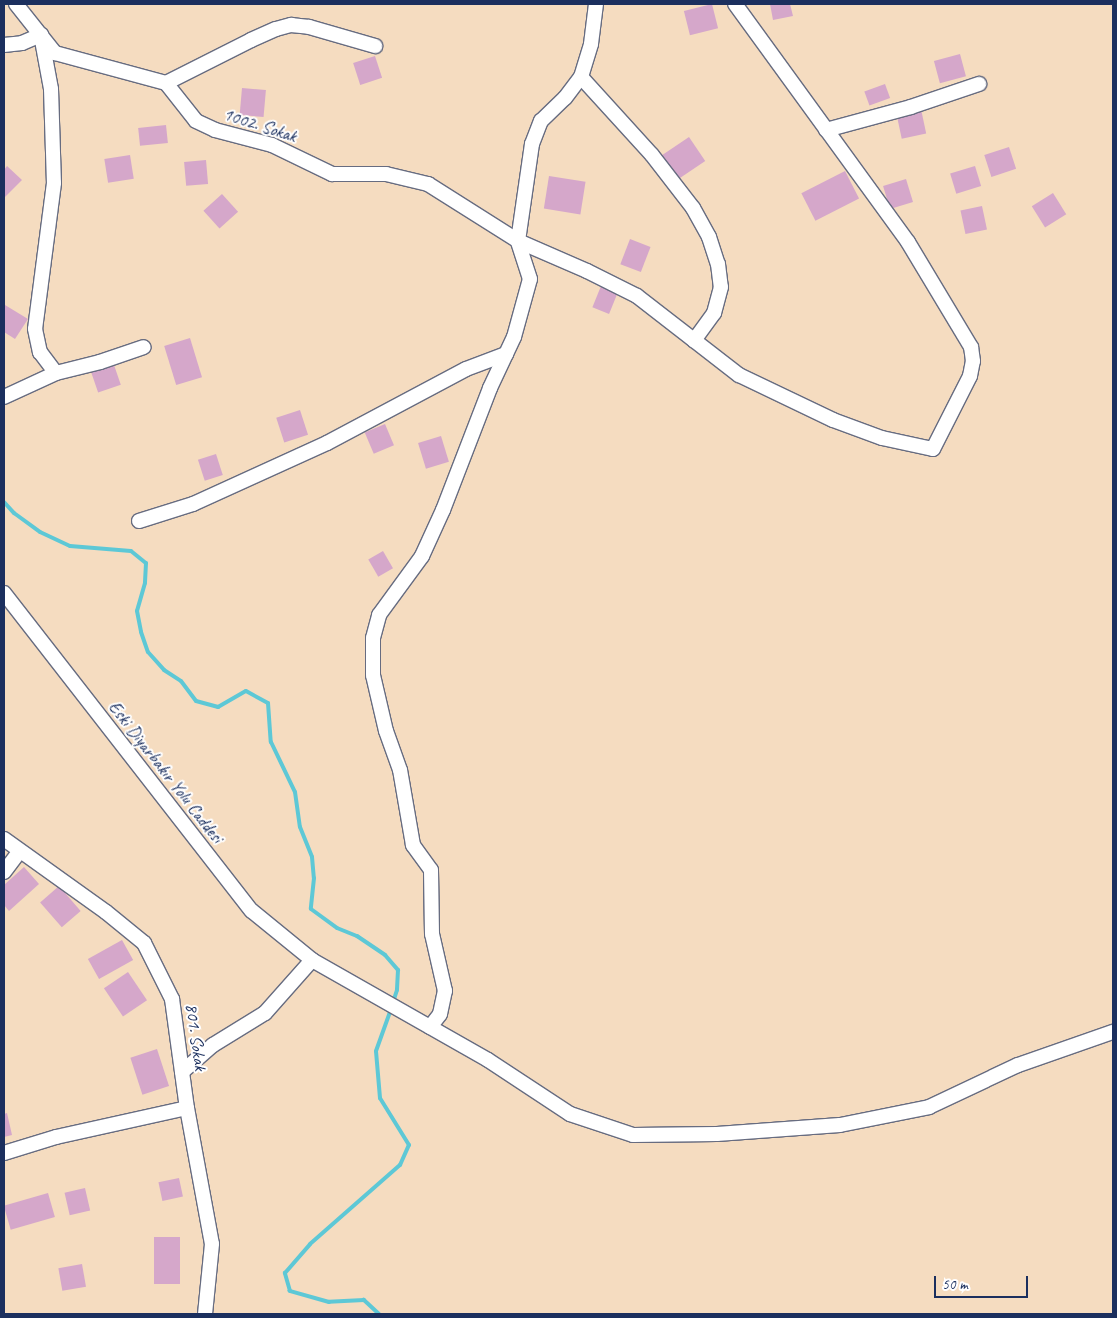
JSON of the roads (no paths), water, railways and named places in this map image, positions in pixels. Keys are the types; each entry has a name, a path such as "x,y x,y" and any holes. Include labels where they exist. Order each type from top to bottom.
{"street":[{"path":"16,4 55,53 166,83 251,40 290,25 309,27 375,46"},
{"path":"430,1027 440,1014 445,991 432,934 431,870 414,845 400,770 386,731 373,675 373,638 379,614 422,556 443,510 490,388 514,336 530,279 518,241 532,144 541,121 565,98 581,77 591,44 596,4"},
{"path":"735,4 826,130 911,107 978,84"},
{"path":"4,45 22,43 41,35"},
{"path":"41,35 51,89 54,183 35,330 40,352 56,373"},
{"path":"581,77 652,155 693,208 709,237 718,264 721,287 714,313 694,341"},
{"name":"1002. Sokak","path":"166,83 196,121 215,130 272,145 332,174 386,174 428,184 518,241 626,289 649,304 739,375 810,410 882,438 933,449 970,376 973,361 971,347 908,242 826,130"},
{"path":"4,397 56,373 100,362 144,347"},
{"path":"139,522 193,504 310,451 466,369 506,354"},
{"name":"Eski Diyarbakır Yolu Caddesi","path":"4,593 173,813 252,911 312,960 488,1060 570,1114 633,1135 717,1134 840,1125 929,1107 1018,1064 1113,1032"},
{"name":"801. Sokak","path":"4,839 106,912 144,943 172,999 187,1108 212,1244 206,1314"},
{"path":"4,872 20,851"},
{"path":"182,1072 213,1045 265,1012 312,960"},
{"path":"4,1153 56,1137 187,1108"}],"waterway":[{"path":"4,502 14,513 40,532 70,546 131,551 146,563 145,583 137,611 141,632 148,652 164,670 181,681 196,701 218,707 246,691 268,703 271,742 295,792 300,827 312,857 314,878 311,909 337,928 357,936 385,955 398,970 397,990 393,1002"},
{"path":"379,1314 364,1300 329,1302 290,1291 285,1273 310,1244 400,1165 409,1145 380,1098 376,1051 391,1009"}]}
